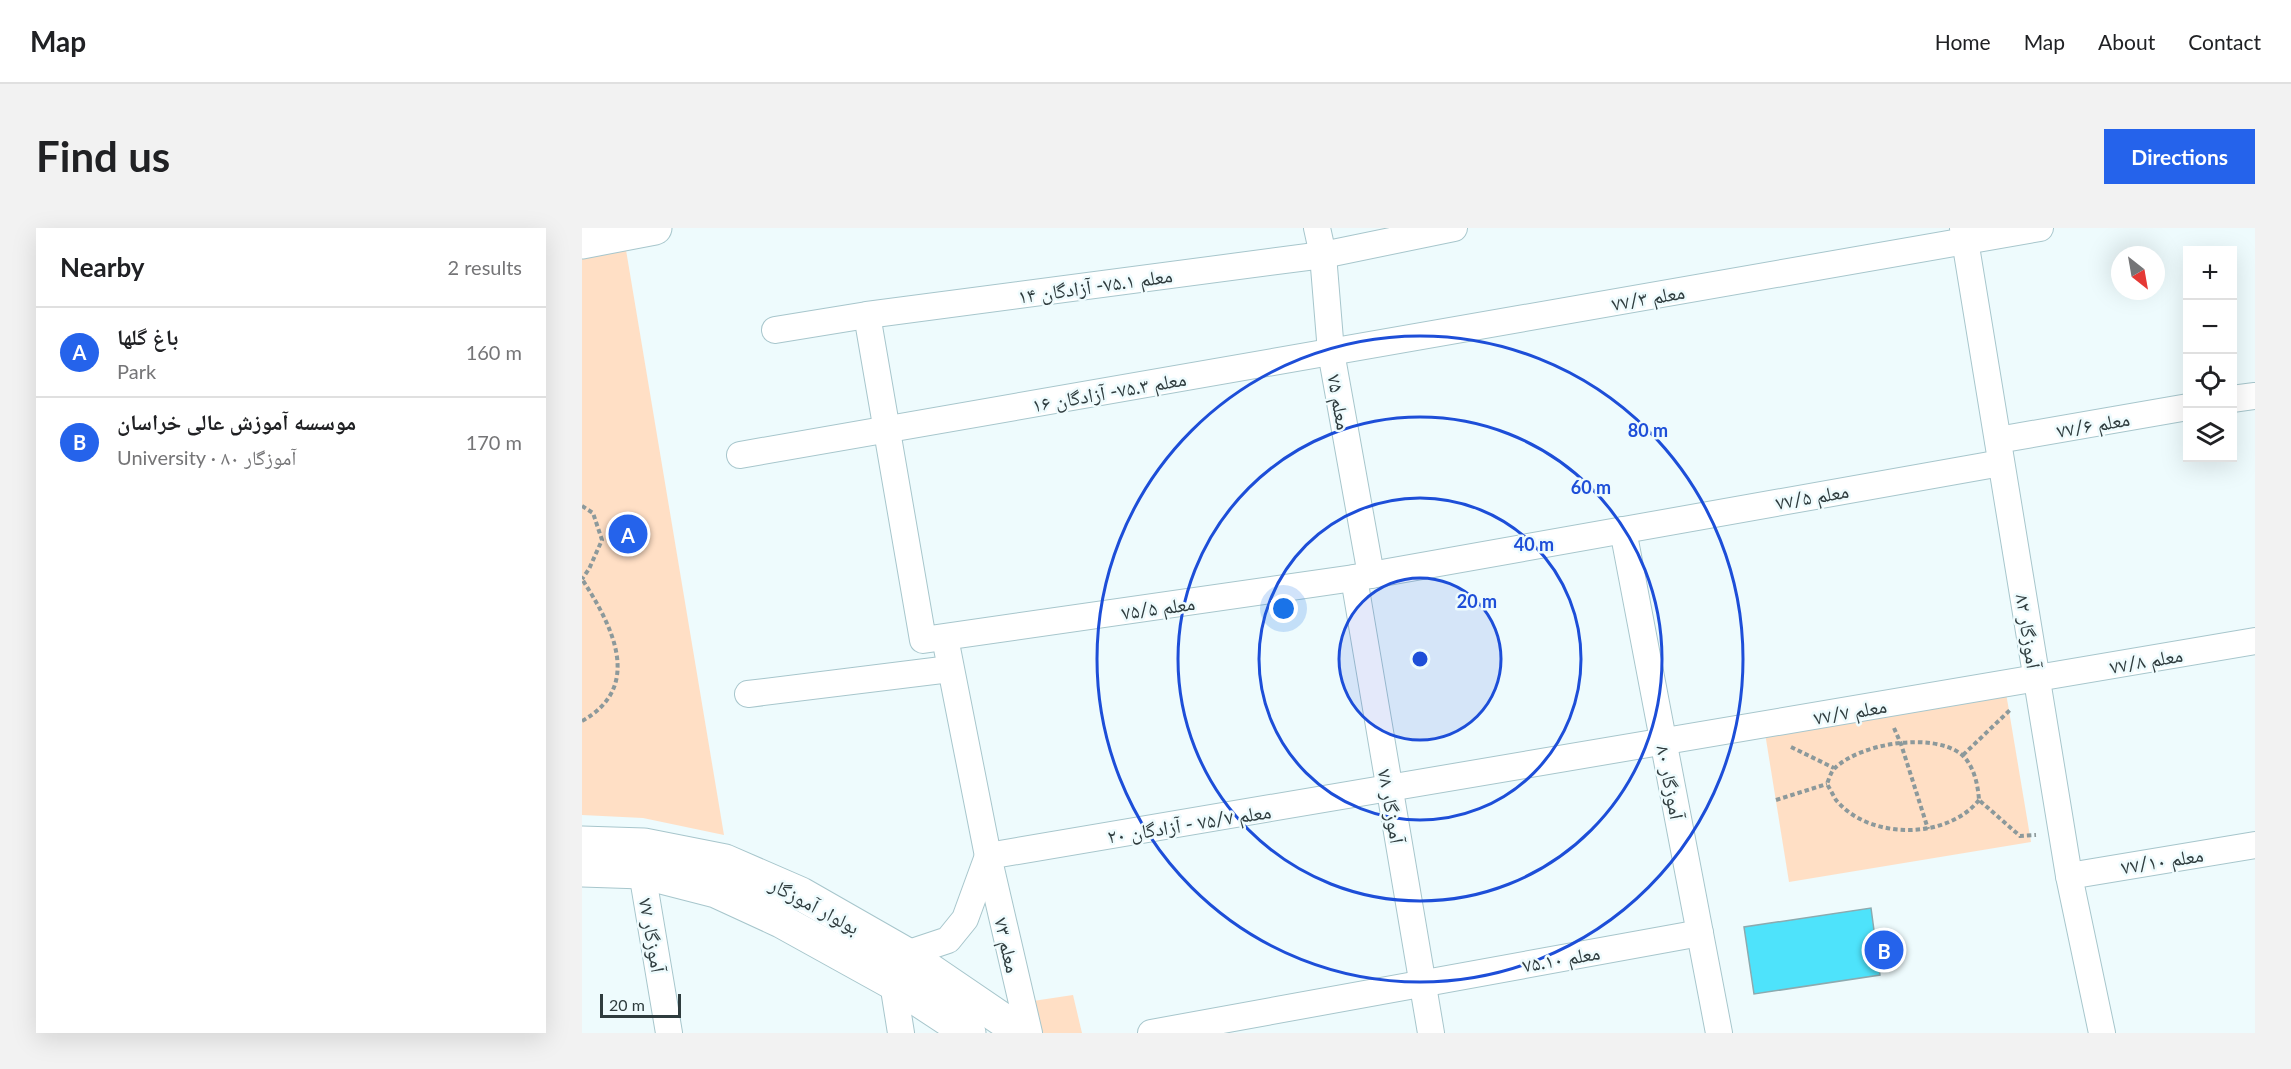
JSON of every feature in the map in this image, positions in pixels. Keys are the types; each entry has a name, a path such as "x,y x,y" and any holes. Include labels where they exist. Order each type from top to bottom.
{"main road":[{"path":"582,242 655,228"},
{"name":"بولوار آموزگار","path":"582,843 644,845 725,861 801,894 899,969 969,1033"},
{"name":"بولوار آموزگار","path":"582,870 642,872 716,891 781,921 899,969 1022,1033"}],"street":[{"name":"معلم ۷۵","path":"1317,228 1323,255 1331,352 1362,577"},
{"name":"معلم ۷۵.۱- آزادگان ۱۴","path":"775,330 867,315 1323,255 1454,228"},
{"name":"معلم ۷۷/۳","path":"1331,352 1964,235 2040,228"},
{"name":"آموزگار ۸۲","path":"1964,235 2069,876 2102,1033"},
{"path":"867,315 923,640 945,638"},
{"name":"معلم ۷۵.۳- آزادگان ۱۶","path":"740,455 1331,352"},
{"path":"2237,398 2255,396"},
{"name":"معلم ۷۷/۶","path":"2000,451 2183,408"},
{"name":"معلم ۷۷/۵","path":"1362,577 1623,530 2000,451"},
{"name":"آموزگار ۸۰","path":"1623,530 1719,1033"},
{"name":"معلم ۷۵/۵","path":"945,638 1362,577"},
{"name":"آموزگار ۷۸","path":"1362,577 1390,789 1431,1033"},
{"name":"معلم ۷۳","path":"945,638 988,856 1029,1033"},
{"name":"معلم ۷۷/۸","path":"2039,689 2255,641"},
{"path":"748,694 950,669"},
{"name":"معلم ۷۷/۷","path":"1664,742 1883,705 2039,689"},
{"name":"معلم ۷۵/۷ - آزادگان ۲۰","path":"988,856 1664,742"},
{"name":"معلم ۷۷/۱۰","path":"2069,876 2255,845"},
{"path":"901,1033 899,969 948,940 965,919 988,856"},
{"name":"۷۷ آموزگار","path":"642,872 669,1033"},
{"name":"معلم ۷۵.۱۰","path":"1151,1033 1700,933"}],"path":[{"path":"582,507 593,513 602,540 582,579 609,624 618,657 615,688 595,714 582,721"},
{"path":"1962,755 2008,711 2039,689"},
{"path":"1883,705 1901,744 1928,829"},
{"path":"1766,725 1773,739 1834,768"},
{"path":"1776,800 1827,784 1834,768 1859,753 1915,742 1940,743 1962,755 1978,780 1979,800 1972,809 1928,829 1885,828 1859,817 1837,801 1827,784"},
{"path":"1979,800 2020,836 2062,832"}],"shaded area":[{"path":"625,244 724,835 643,818 582,815 582,253"},
{"path":"2006,693 2031,842 1789,882 1765,733"},
{"path":"1073,995 1082,1033 1040,1033 1033,1001"}],"building":[{"path":"1871,908 1880,975 1754,994 1744,927"}],"place":[{"name":"باغ گلها","path":"628,534"},
{"name":"موسسه آموزش عالی خراسان","path":"1884,950"}]}
